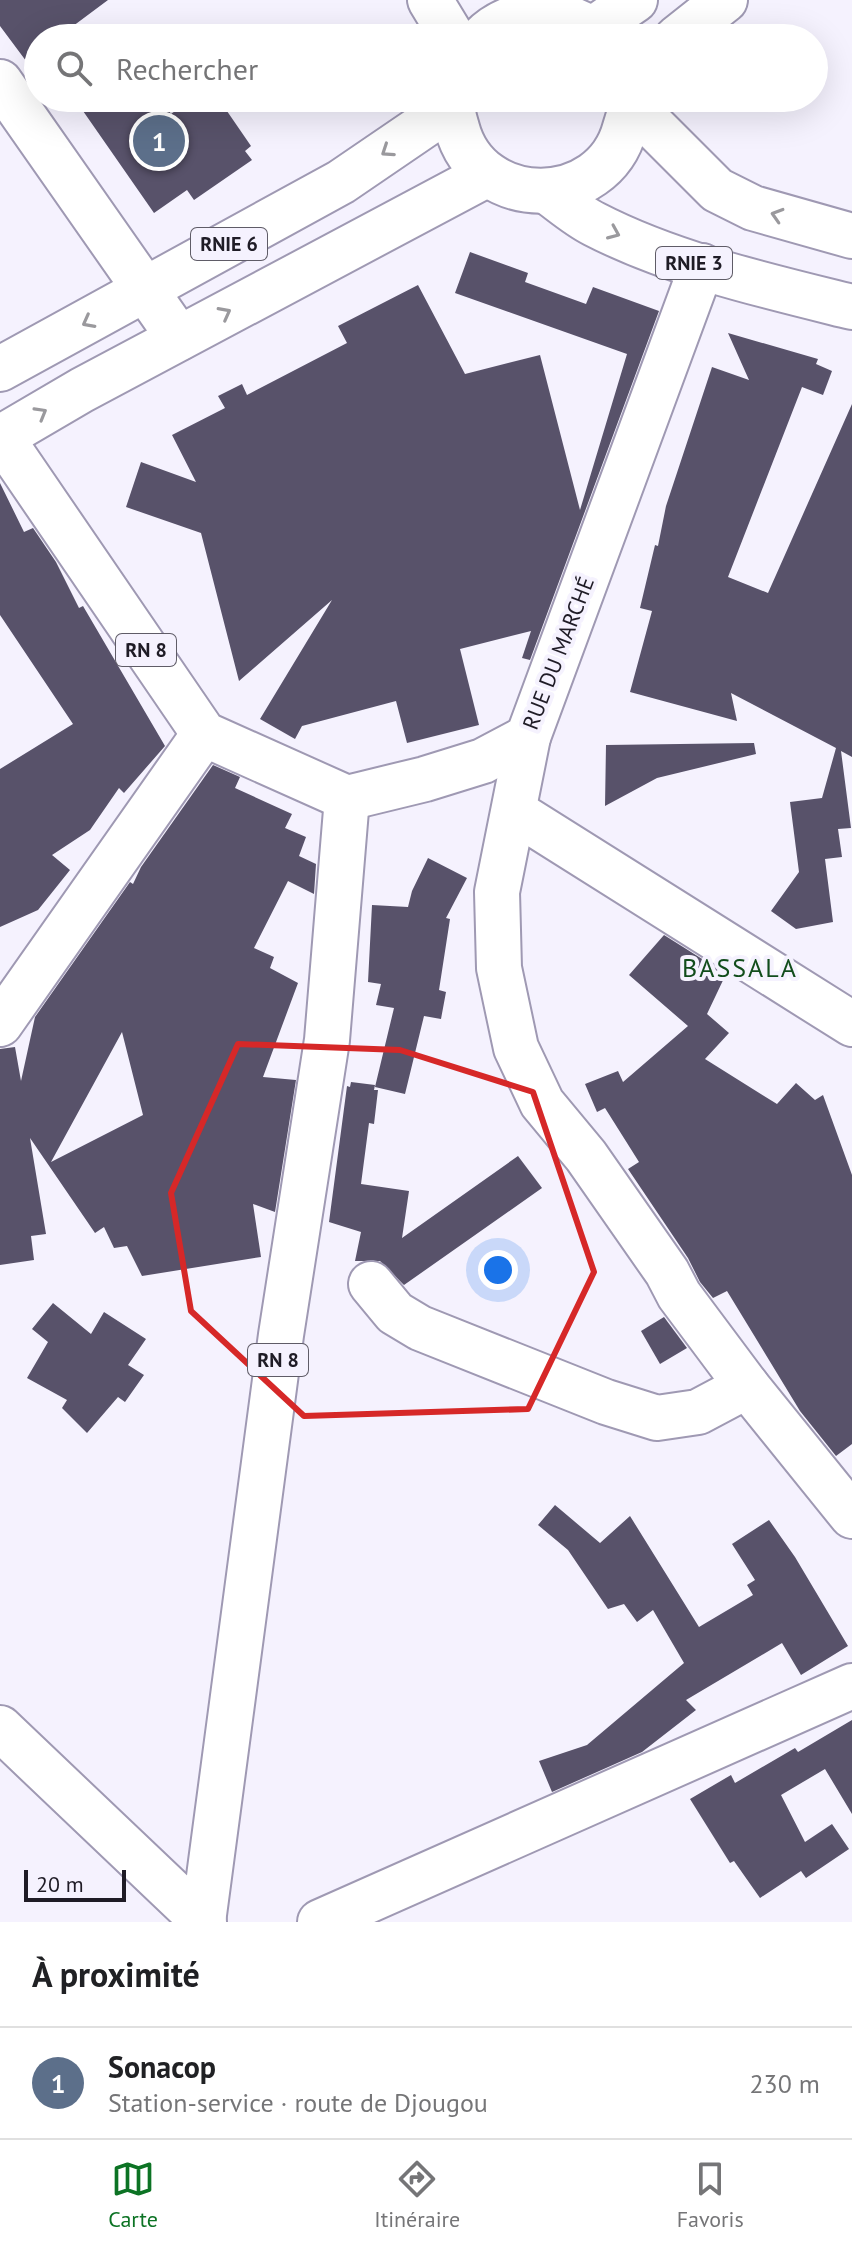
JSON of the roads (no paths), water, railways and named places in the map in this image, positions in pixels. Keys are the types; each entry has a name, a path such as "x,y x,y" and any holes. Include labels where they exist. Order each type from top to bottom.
{"main road":[{"path":"430,0 445,24"},
{"path":"608,24 635,0"},
{"path":"695,24 725,0"},
{"path":"497,24 518,7 571,19 580,24"},
{"path":"0,82 179,338"},
{"name":"RNIE 6","path":"0,369 341,182 439,112"},
{"name":"RNIE 3","path":"454,112 461,145 486,175 515,189 548,192 590,178 620,146 628,112"},
{"name":"RNIE 3","path":"642,112 717,190 753,208 852,236"},
{"name":"RNIE 6","path":"0,437 486,175"},
{"name":"RNIE 3","path":"548,192 592,223 642,245 702,266 852,307"},
{"name":"RUE DU MARCHÉ","path":"347,798 483,761 528,737 702,266"},
{"name":"RN 8","path":"0,437 204,734"},
{"path":"0,1024 204,734 347,798"},
{"path":"528,737 497,892 499,968 516,1048 542,1103 586,1156 667,1272 679,1295 747,1386 852,1516"},
{"name":"RN 8","path":"204,1922 281,1335 327,1040 347,798"},
{"path":"515,812 852,1024"},
{"path":"371,1284 395,1313 420,1328 606,1402 657,1418 698,1412 747,1386"},
{"path":"320,1922 852,1686"},
{"path":"0,1728 204,1922"}],"place":[{"name":"Sonacop","path":"159,141"}],"district":[{"name":"BASSALA","path":"740,968"}]}
